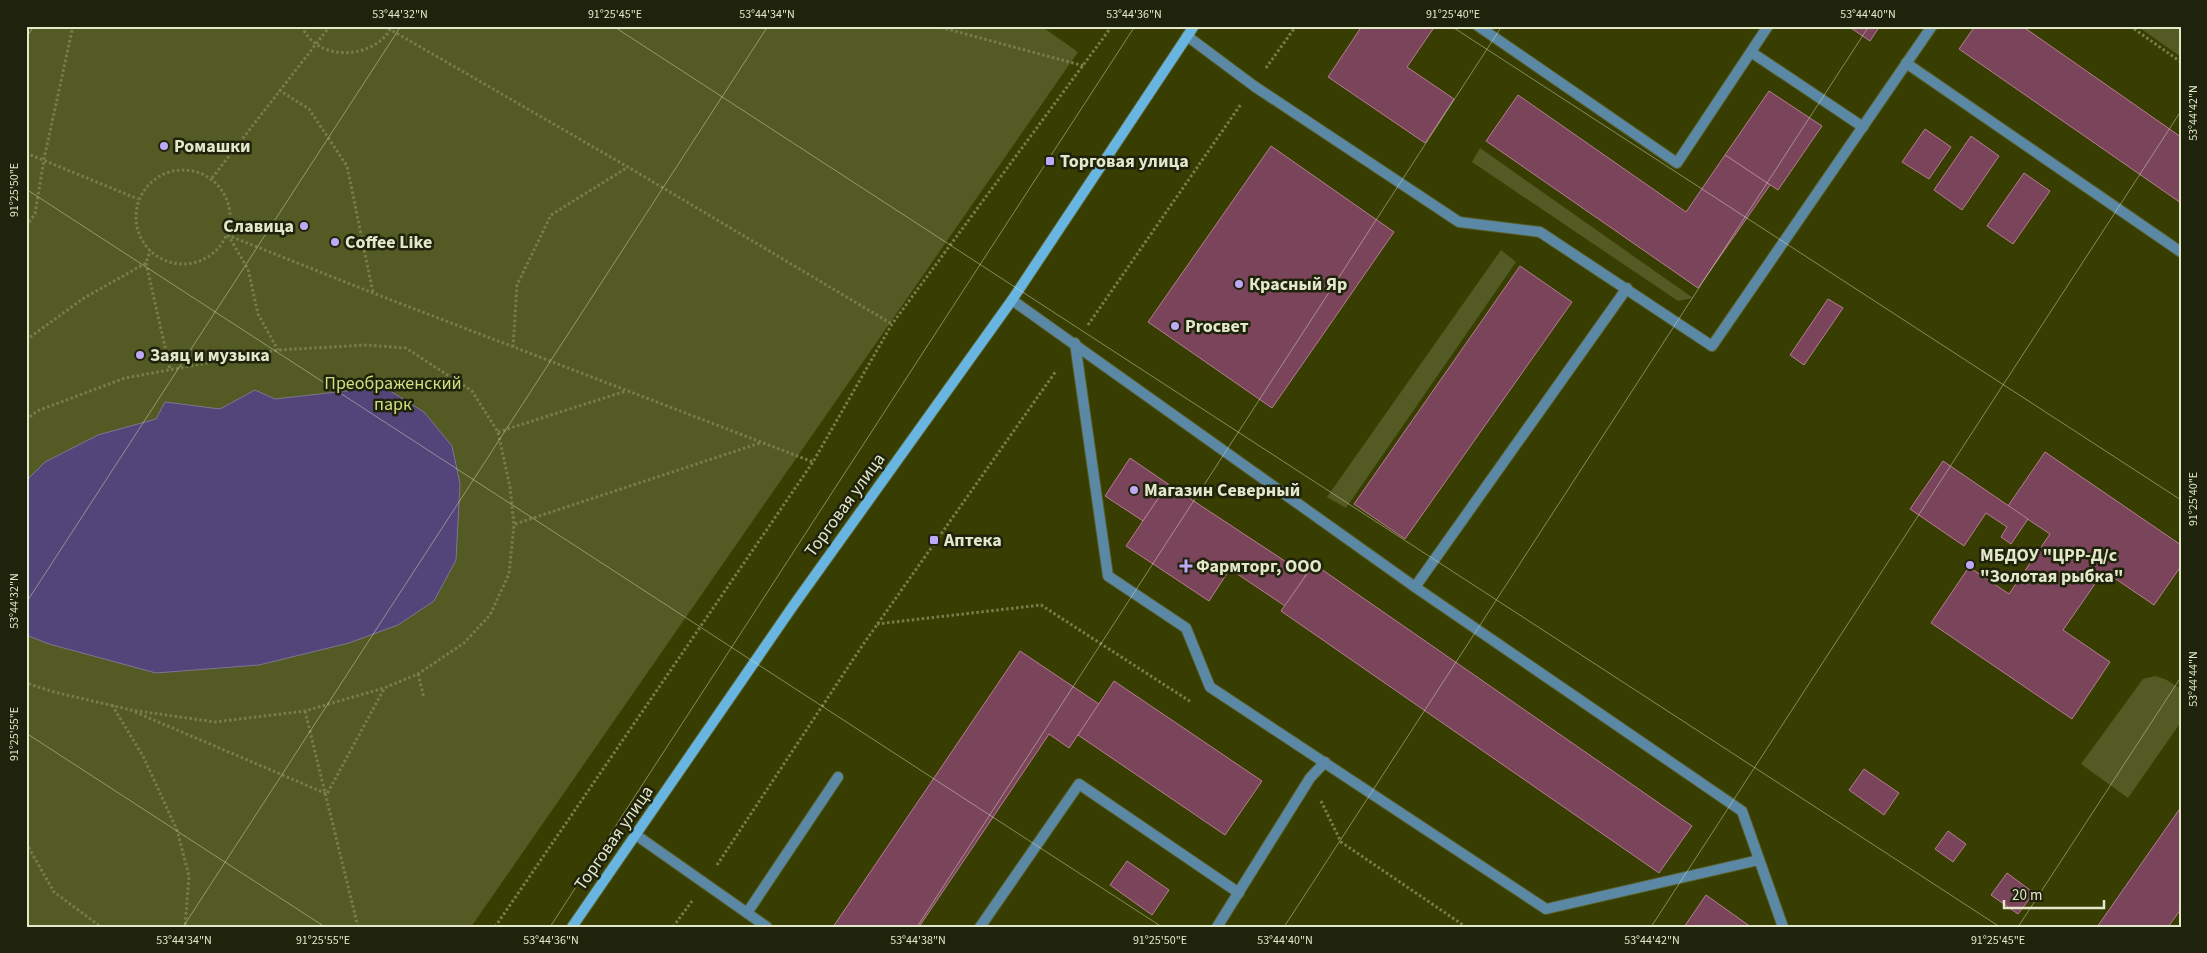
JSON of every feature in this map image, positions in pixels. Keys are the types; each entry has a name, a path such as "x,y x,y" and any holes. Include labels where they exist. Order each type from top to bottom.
{"street":[{"name":"Торговая улица","path":"572,927 793,606 1012,300 1194,26"}],"lane":[{"path":"1478,26 1677,163 1768,26"},
{"path":"1187,36 1254,86 1459,222 1540,232 1712,346 1932,26"},
{"path":"1751,52 1863,127"},
{"path":"1906,63 2181,252"},
{"path":"1416,587 1627,288"},
{"path":"1012,300 1416,587 1742,811 1783,927"},
{"path":"1075,343 1108,576 1186,628 1210,687 1546,909 1759,860"},
{"path":"1217,927 1310,778 1325,762"},
{"path":"747,913 838,777"},
{"path":"980,927 1079,784 1239,893"},
{"path":"636,835 768,927"}],"path":[{"path":"26,226 35,214 44,159 73,26"},
{"path":"302,26 316,44 335,52 356,53 376,45 391,28"},
{"path":"212,178 330,26"},
{"path":"384,26 391,28 628,167 892,324"},
{"path":"936,26 1084,66"},
{"path":"495,927 813,462 892,324 1112,26"},
{"path":"673,927 877,624 1296,26"},
{"path":"2130,26 2181,62"},
{"path":"280,90 309,109 347,166 373,293"},
{"path":"26,153 138,200"},
{"path":"513,347 517,285 550,216 628,167"},
{"path":"181,169 200,172 212,178 226,197 230,215 227,235 218,249 202,260 184,264 166,261 150,251 139,236 135,218 138,200 147,184 163,173 181,169"},
{"path":"227,235 813,462"},
{"path":"227,235 248,269 258,314 278,350"},
{"path":"150,251 146,263 170,369"},
{"path":"26,340 84,298 146,263"},
{"path":"26,420 37,411 125,378 170,369 278,350 367,345 406,348 472,391 498,432 510,487 514,524 509,574 490,615 464,643 418,674 384,688 305,711 215,722 130,710 54,692 26,682"},
{"path":"498,432 626,390"},
{"path":"514,524 761,442"},
{"path":"877,624 1041,605 1196,705"},
{"path":"418,674 424,698"},
{"path":"327,794 384,688"},
{"path":"112,705 143,756 176,830 189,876 185,927"},
{"path":"130,710 327,794"},
{"path":"305,711 327,794 358,927"},
{"path":"1310,778 1341,842 1466,927"},
{"path":"26,843 54,892 101,927"}],"green space":[{"name":"Преображенский парк","path":"26,26 1041,26 1078,52 471,927 26,927"},
{"path":"2137,26 2180,26 2181,57"},
{"path":"1480,148 1693,298 1678,301 1472,162"},
{"path":"1501,250 1516,262 1346,508 1327,497"},
{"path":"2155,676 2165,679 2181,689 2181,722 2128,798 2081,764 2143,679"}],"shaded area":[{"path":"363,389 387,389 424,412 452,446 460,484 456,560 434,601 398,625 349,643 259,665 156,673 49,644 26,635 26,481 45,462 98,435 156,419 165,402 220,409 255,390 275,399"}],"building":[{"path":"1362,26 1435,26 1407,67 1454,99 1425,143 1328,77"},
{"path":"1848,26 1880,26 1870,41"},
{"path":"1975,26 2022,26 2181,137 2181,203 1959,49"},
{"path":"1769,91 1822,126 1778,190 1725,155"},
{"path":"1518,95 1686,212 1725,155 1770,185 1698,288 1486,141"},
{"path":"1925,129 1951,147 1929,179 1902,162"},
{"path":"1971,136 1999,156 1962,210 1934,190"},
{"path":"1271,146 1394,232 1272,408 1148,322"},
{"path":"2024,173 2050,191 2013,244 1987,226"},
{"path":"1520,266 1572,302 1405,539 1354,504"},
{"path":"1828,299 1843,308 1804,365 1790,355"},
{"path":"2045,452 2181,545 2181,566 2154,605 2104,571 2063,630 2110,662 2072,719 1931,623 1969,567 2009,594 2050,534 2008,506"},
{"path":"1130,458 1168,484 1143,521 1105,496"},
{"path":"1943,461 2028,519 2011,544 2001,537 2007,527 1986,513 1964,546 1910,509"},
{"path":"1168,484 1306,575 1285,606 1230,569 1209,601 1126,546"},
{"path":"1314,564 1692,826 1659,873 1281,611"},
{"path":"1020,651 1099,704 1069,748 1049,734 919,927 833,927"},
{"path":"1114,681 1262,781 1225,835 1078,735"},
{"path":"1864,769 1899,793 1884,815 1849,790"},
{"path":"2181,807 2181,909 2168,927 2097,927"},
{"path":"1948,831 1966,844 1953,862 1935,849"},
{"path":"1127,861 1169,890 1152,915 1110,885"},
{"path":"2007,873 2034,893 2018,914 1991,895"},
{"path":"1706,895 1751,927 1684,927"}],"place":[{"name":"Ромашки","path":"164,146"},
{"name":"Торговая улица","path":"1050,161"},
{"name":"Славица","path":"304,226"},
{"name":"Coffee Like","path":"335,242"},
{"name":"Красный Яр","path":"1239,284"},
{"name":"Proсвет","path":"1175,326"},
{"name":"Заяц и музыка","path":"140,355"},
{"name":"Магазин Северный","path":"1134,490"},
{"name":"Аптека","path":"934,540"},
{"name":"МБДОУ \"ЦРР-Д/с \"Золотая рыбка\"","path":"1970,565"},
{"name":"Фармторг, ООО","path":"1186,566"}]}
